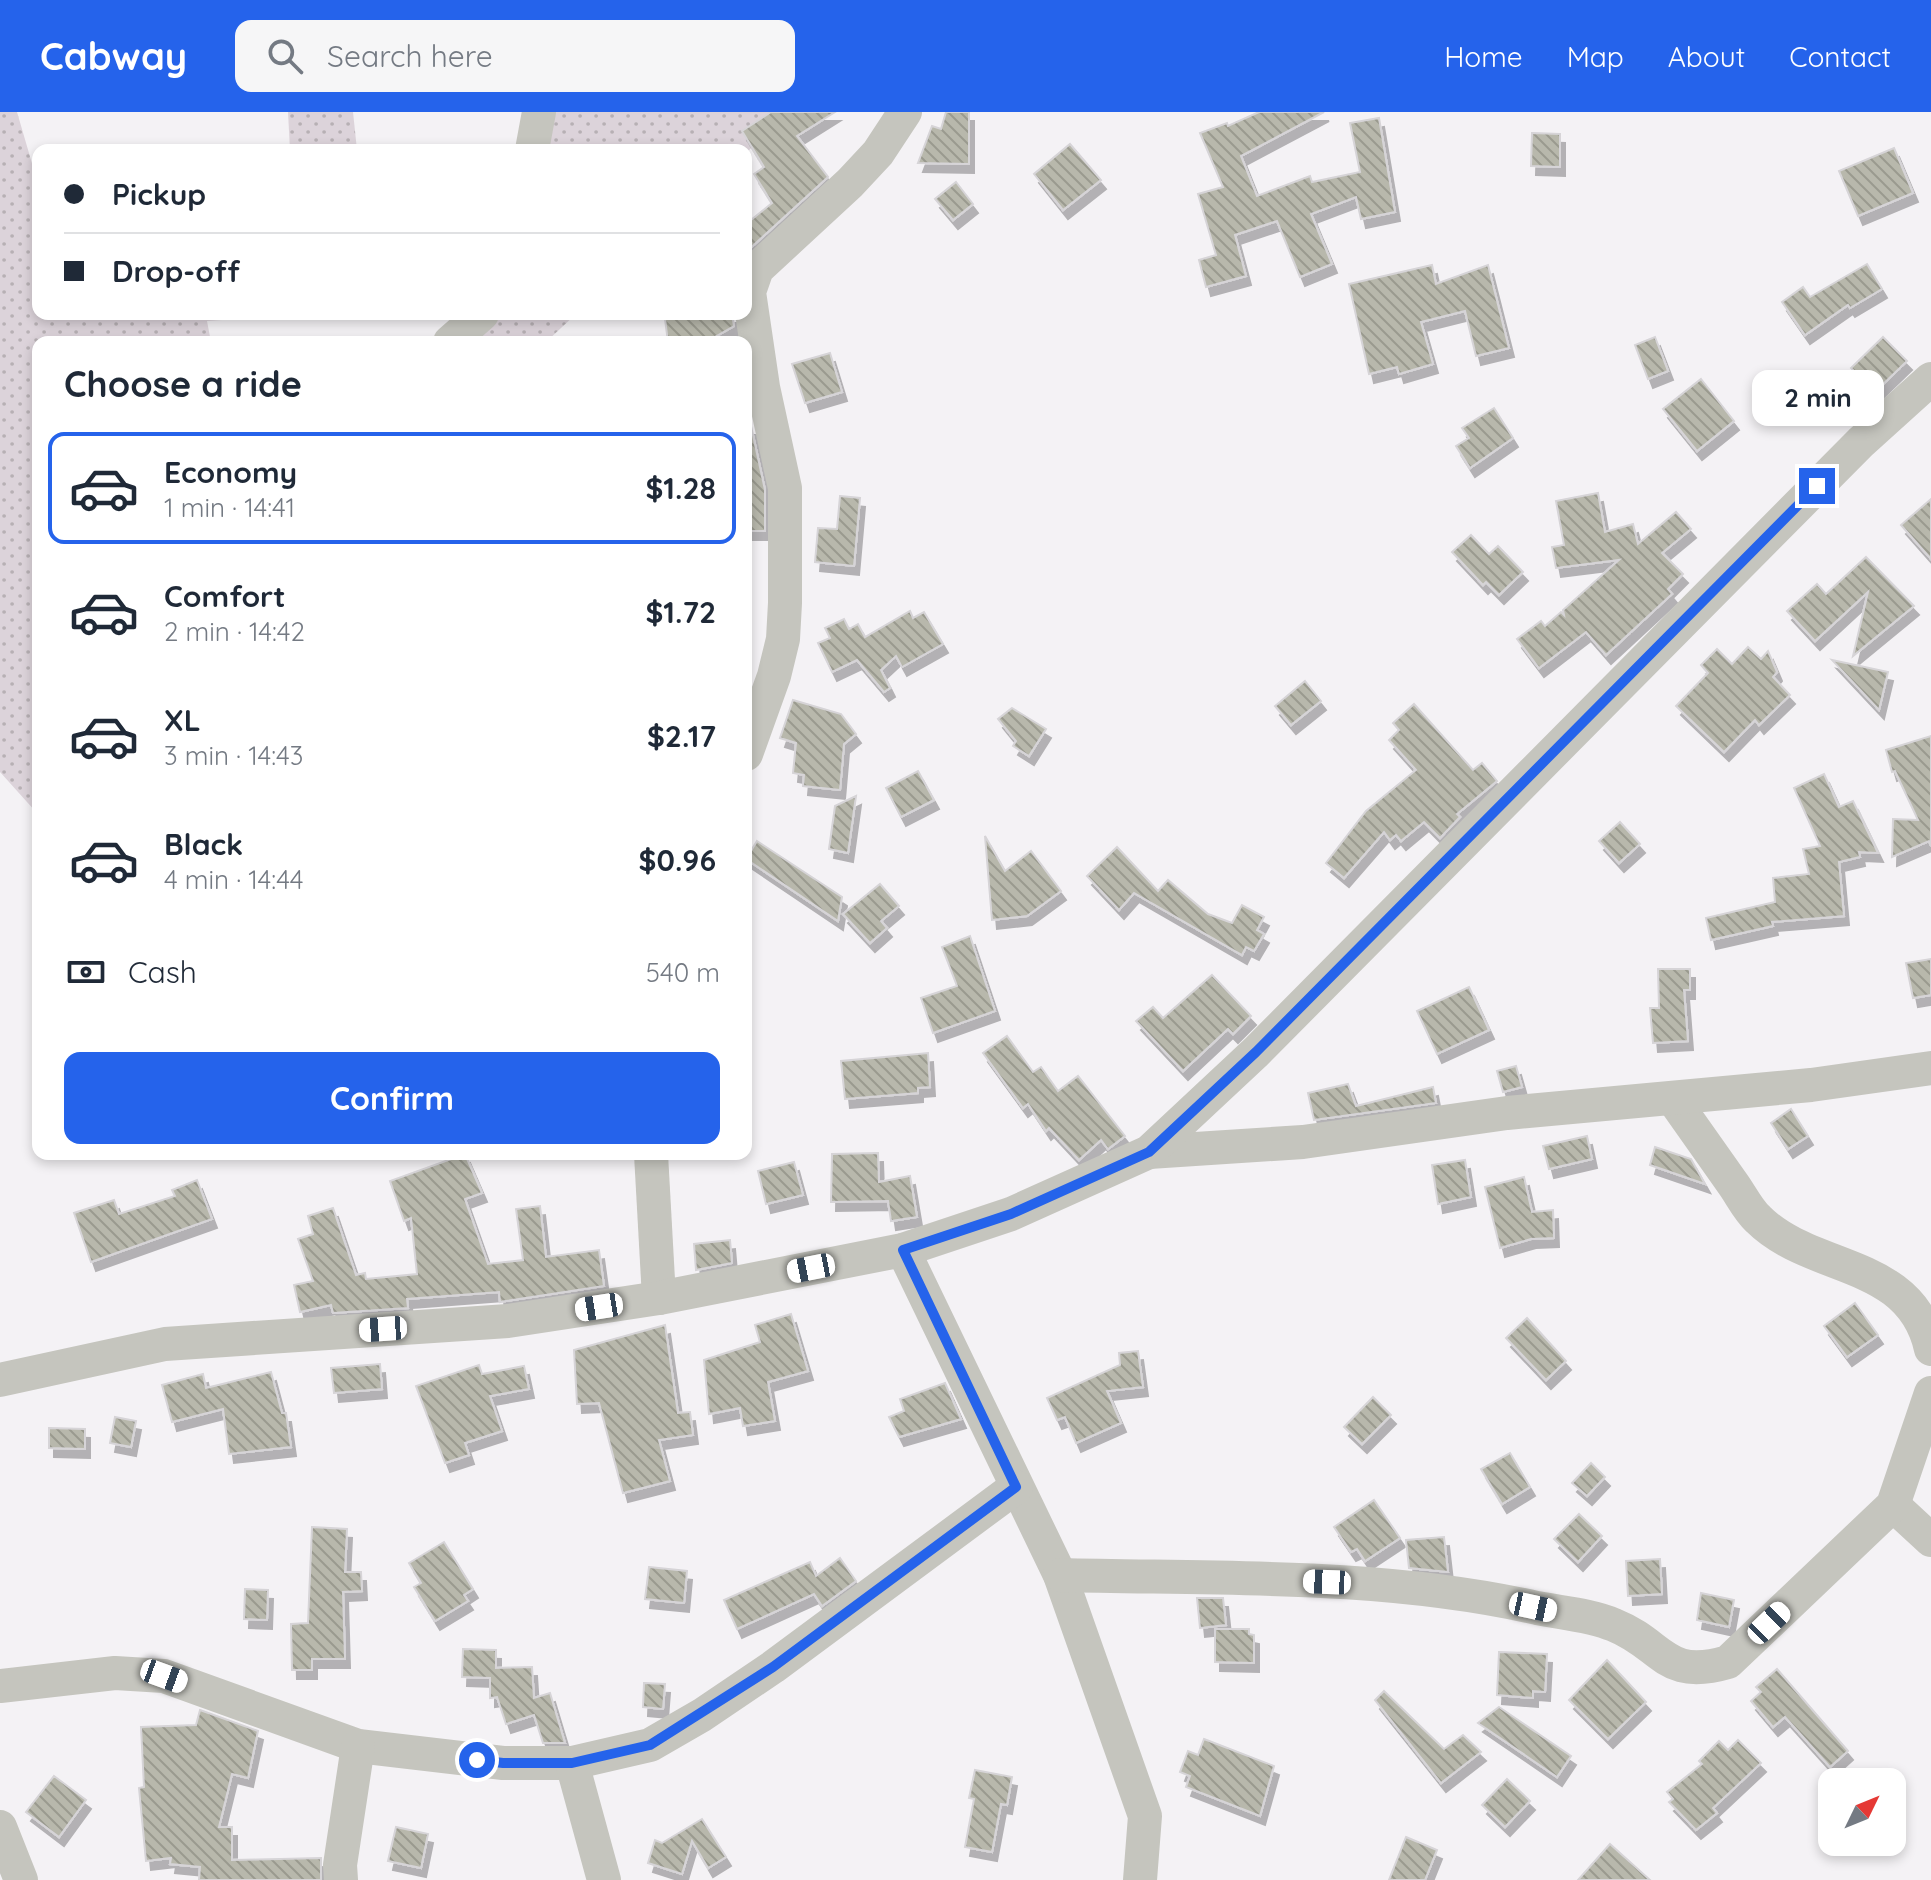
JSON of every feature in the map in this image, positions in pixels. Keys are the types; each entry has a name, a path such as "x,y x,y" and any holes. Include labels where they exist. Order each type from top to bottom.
{"street":[{"path":"533,144 539,112"},
{"path":"752,283 757,269 878,153 905,112"},
{"path":"752,312 763,387 785,488 783,639 774,676 752,737"},
{"path":"457,336 475,320"},
{"path":"0,1380 165,1344 508,1321 659,1298 903,1250 1011,1214 1149,1152 1256,1052 1861,442 1931,379"},
{"path":"1149,1152 1303,1142 1507,1113 1811,1085 1931,1068"},
{"path":"1673,1099 1757,1218 1784,1240 1829,1256 1898,1290 1925,1323 1931,1349"},
{"path":"651,1160 659,1298"},
{"path":"903,1250 1060,1575 1145,1816 1140,1880"},
{"path":"1060,1575 1357,1583 1506,1601 1615,1625 1676,1665 1703,1669 1728,1662 1893,1505 1931,1393"},
{"path":"0,1686 115,1673 164,1676 358,1746 503,1763 572,1763 650,1745 702,1715 773,1667 1016,1487"},
{"path":"1893,1505 1931,1540"},
{"path":"341,1880 340,1865 358,1746"},
{"path":"572,1763 604,1880"},
{"path":"0,1827 21,1880"}],"shaded area":[{"path":"0,112 17,112 32,163 32,320 222,320 207,321 210,336 32,336 32,808 0,772"},
{"path":"288,112 353,112 356,144 290,144"},
{"path":"539,112 789,112 752,147 752,144 533,144"},
{"path":"475,320 570,320 552,336 457,336"}],"building":[{"path":"771,112 835,112 797,136 828,177 752,247 752,219 772,203 754,174 764,167 742,131"},
{"path":"946,112 969,112 969,164 918,163 932,126 941,129"},
{"path":"1259,112 1324,112 1241,156 1257,196 1310,176 1312,182 1360,172 1350,123 1379,118 1395,212 1361,219 1356,197 1311,214 1332,264 1300,277 1277,221 1235,235 1246,276 1206,287 1199,260 1216,255 1198,194 1223,187 1200,133 1227,123 1228,126"},
{"path":"1532,133 1560,134 1560,167 1531,166"},
{"path":"1070,144 1101,180 1063,210 1034,174"},
{"path":"1894,148 1913,193 1858,216 1839,171"},
{"path":"956,182 973,204 953,220 935,199"},
{"path":"1867,264 1882,289 1850,308 1848,305 1805,335 1782,302 1803,287 1810,297"},
{"path":"1432,265 1436,284 1488,265 1509,348 1476,356 1465,311 1421,322 1433,364 1399,374 1397,367 1369,374 1349,284"},
{"path":"665,320 733,320 734,326 716,336 667,336"},
{"path":"1655,337 1668,371 1648,379 1635,345"},
{"path":"1883,337 1907,361 1875,392 1851,368"},
{"path":"830,353 842,392 805,403 792,364"},
{"path":"1701,379 1734,421 1697,451 1663,409"},
{"path":"1494,408 1513,438 1470,468 1456,446 1469,438 1462,428"},
{"path":"752,431 765,490 765,531 752,531"},
{"path":"1598,493 1605,532 1633,524 1638,544 1676,512 1691,529 1662,553 1683,574 1668,589 1672,594 1606,655 1586,632 1539,668 1517,639 1541,621 1545,626 1561,612 1564,615 1563,610 1619,560 1556,568 1552,547 1564,545 1556,501"},
{"path":"840,496 860,498 854,566 815,562 818,528 837,529"},
{"path":"1931,499 1931,559 1901,525"},
{"path":"1471,535 1489,554 1498,546 1523,572 1499,595 1486,582 1483,585 1452,552"},
{"path":"1866,557 1914,606 1853,656 1868,592 1815,641 1787,611 1817,584 1826,594"},
{"path":"910,611 913,618 924,612 943,644 902,667 896,656 881,670 890,688 884,692 857,660 832,672 818,643 830,638 825,628 844,619 849,629 858,624 865,637"},
{"path":"1748,647 1761,659 1768,651 1777,672 1773,677 1790,695 1759,725 1755,720 1724,752 1676,706 1708,673 1701,665 1717,649 1732,664"},
{"path":"1832,660 1888,672 1879,710"},
{"path":"1305,681 1321,701 1291,725 1275,706"},
{"path":"793,700 841,714 856,734 844,744 840,790 803,786 804,775 793,773 796,743 780,738"},
{"path":"1414,704 1473,770 1482,763 1497,781 1457,814 1460,817 1440,838 1424,822 1401,841 1396,835 1390,840 1384,832 1344,878 1326,863 1366,811 1416,770 1389,740 1399,730 1393,723"},
{"path":"1012,708 1046,729 1029,756 1013,746 1016,741 998,719"},
{"path":"1931,736 1931,846 1929,841 1892,857 1893,819 1918,820 1895,771 1892,772 1886,750"},
{"path":"918,771 934,800 901,817 886,788"},
{"path":"1824,774 1839,807 1853,801 1878,853 1859,852 1860,857 1839,862 1844,916 1772,922 1773,926 1711,940 1706,918 1775,902 1773,878 1809,874 1803,849 1820,846 1794,788"},
{"path":"856,796 848,853 829,849 835,806"},
{"path":"1620,822 1640,844 1619,863 1599,841"},
{"path":"985,836 1005,871 1031,851 1061,891 1027,916 992,920"},
{"path":"757,841 842,897 838,921 752,863 752,849"},
{"path":"1117,847 1158,891 1168,880 1208,914 1232,923 1242,905 1264,917 1257,930 1264,934 1254,951 1246,947 1242,955 1134,893 1119,910 1087,876"},
{"path":"880,884 899,906 881,921 887,928 870,943 843,914"},
{"path":"970,936 995,1011 933,1033 921,998 957,986 942,947"},
{"path":"1931,959 1931,995 1913,998 1906,963"},
{"path":"1658,969 1690,969 1690,990 1684,990 1688,1041 1653,1043 1650,1008 1659,1008"},
{"path":"1212,975 1251,1016 1233,1034 1228,1029 1183,1071 1136,1021 1153,1007 1163,1018"},
{"path":"1469,987 1489,1030 1437,1054 1417,1011"},
{"path":"1007,1036 1033,1072 1041,1067 1058,1091 1078,1076 1125,1136 1108,1149 1101,1140 1079,1160 1049,1128 1046,1131 1028,1104 1023,1108 983,1053"},
{"path":"928,1053 930,1087 918,1088 918,1093 845,1099 841,1061"},
{"path":"1516,1066 1522,1087 1503,1092 1497,1071"},
{"path":"1348,1084 1356,1106 1433,1087 1436,1103 1314,1120 1308,1093"},
{"path":"1791,1109 1808,1136 1788,1149 1771,1123"},
{"path":"1587,1136 1592,1159 1549,1169 1543,1146"},
{"path":"1655,1147 1691,1159 1705,1184 1650,1165"},
{"path":"878,1153 879,1182 910,1176 917,1217 891,1221 888,1201 831,1202 832,1154"},
{"path":"448,1160 468,1160 482,1193 465,1199 488,1264 523,1260 516,1209 540,1206 546,1257 599,1250 604,1286 500,1302 499,1292 407,1299 408,1308 333,1313 331,1305 300,1312 294,1285 313,1281 298,1239 313,1234 308,1216 333,1208 356,1275 365,1273 366,1279 417,1274 411,1218 404,1221 390,1181"},
{"path":"1465,1160 1471,1197 1438,1204 1432,1165"},
{"path":"794,1162 803,1195 766,1204 758,1171"},
{"path":"1524,1177 1532,1212 1553,1210 1554,1238 1531,1239 1500,1248 1485,1187"},
{"path":"197,1180 212,1219 91,1262 74,1213 114,1200 119,1214 175,1196 172,1190"},
{"path":"730,1240 732,1263 696,1270 694,1244"},
{"path":"1855,1303 1878,1335 1847,1357 1824,1326"},
{"path":"791,1314 808,1371 768,1382 775,1421 743,1426 740,1408 709,1414 704,1360 760,1342 755,1325"},
{"path":"1527,1318 1566,1361 1546,1380 1506,1338"},
{"path":"665,1325 678,1413 690,1412 693,1435 659,1440 670,1481 623,1493 599,1403 577,1404 574,1350"},
{"path":"1138,1351 1143,1387 1107,1391 1121,1423 1076,1443 1065,1417 1057,1420 1047,1398 1120,1365 1119,1353"},
{"path":"380,1364 382,1389 334,1393 331,1368"},
{"path":"479,1365 482,1374 524,1366 529,1389 490,1396 502,1431 465,1443 469,1455 445,1463 416,1386"},
{"path":"271,1372 282,1413 286,1413 291,1447 229,1454 223,1409 172,1422 162,1385 203,1374 206,1388"},
{"path":"945,1383 961,1419 899,1437 889,1417 904,1411 900,1399"},
{"path":"1373,1397 1391,1415 1362,1444 1344,1427"},
{"path":"115,1417 136,1421 131,1447 110,1443"},
{"path":"49,1428 85,1429 85,1449 49,1448"},
{"path":"1510,1453 1530,1487 1502,1504 1481,1469"},
{"path":"1591,1463 1605,1477 1587,1496 1572,1483"},
{"path":"1374,1500 1400,1538 1365,1561 1357,1549 1351,1552 1334,1527"},
{"path":"1579,1514 1602,1536 1578,1562 1554,1539"},
{"path":"312,1527 347,1529 345,1572 361,1572 362,1591 343,1592 345,1659 312,1659 312,1670 292,1670 291,1624 308,1623"},
{"path":"1444,1537 1448,1572 1409,1568 1406,1540"},
{"path":"444,1542 473,1589 464,1595 468,1601 435,1621 414,1587 421,1583 409,1563"},
{"path":"840,1558 856,1581 822,1606 814,1594 737,1629 724,1600 810,1562 816,1576"},
{"path":"1660,1559 1662,1594 1628,1596 1626,1561"},
{"path":"649,1567 687,1571 684,1603 645,1599"},
{"path":"245,1589 268,1590 267,1620 244,1619"},
{"path":"1701,1593 1734,1600 1729,1627 1697,1620"},
{"path":"1197,1598 1223,1598 1226,1625 1200,1628"},
{"path":"1215,1629 1249,1629 1249,1634 1254,1635 1254,1663 1215,1662"},
{"path":"463,1649 496,1650 496,1668 532,1667 534,1698 550,1693 565,1743 543,1743 534,1715 506,1724 497,1697 490,1698 490,1678 462,1677"},
{"path":"1499,1652 1547,1654 1545,1692 1533,1691 1533,1698 1497,1695"},
{"path":"1607,1660 1646,1702 1608,1739 1569,1700"},
{"path":"1777,1669 1848,1751 1830,1767 1785,1717 1773,1727 1751,1701 1761,1692 1756,1687"},
{"path":"644,1683 665,1684 663,1709 643,1707"},
{"path":"1384,1691 1444,1749 1463,1735 1481,1752 1441,1783 1375,1700"},
{"path":"1499,1707 1571,1756 1557,1777 1478,1723"},
{"path":"200,1710 258,1731 248,1778 232,1774 219,1827 232,1827 232,1860 321,1858 321,1880 199,1880 200,1867 170,1864 171,1858 146,1861 139,1788 144,1787 141,1727 196,1725"},
{"path":"1204,1739 1274,1766 1260,1816 1186,1787 1190,1776 1180,1772 1188,1751 1198,1755"},
{"path":"1738,1740 1761,1763 1713,1808 1717,1813 1696,1830 1669,1802 1673,1799 1667,1792 1702,1764 1699,1761 1719,1741 1728,1750"},
{"path":"975,1770 1012,1777 1007,1805 1001,1804 992,1852 965,1847 974,1799 969,1798"},
{"path":"54,1776 86,1800 59,1837 26,1812"},
{"path":"1507,1779 1530,1801 1505,1827 1482,1805"},
{"path":"702,1819 726,1857 708,1868 692,1841 682,1874 648,1863 655,1840 662,1843"},
{"path":"396,1827 428,1834 421,1868 388,1861"},
{"path":"1406,1837 1437,1850 1425,1880 1389,1880"},
{"path":"1610,1844 1650,1880 1578,1880"}],"route":[{"path":"477,1760 572,1763 650,1745 702,1715 773,1667 1016,1487 903,1250 1011,1214 1149,1152 1256,1052 1817,486"}]}
